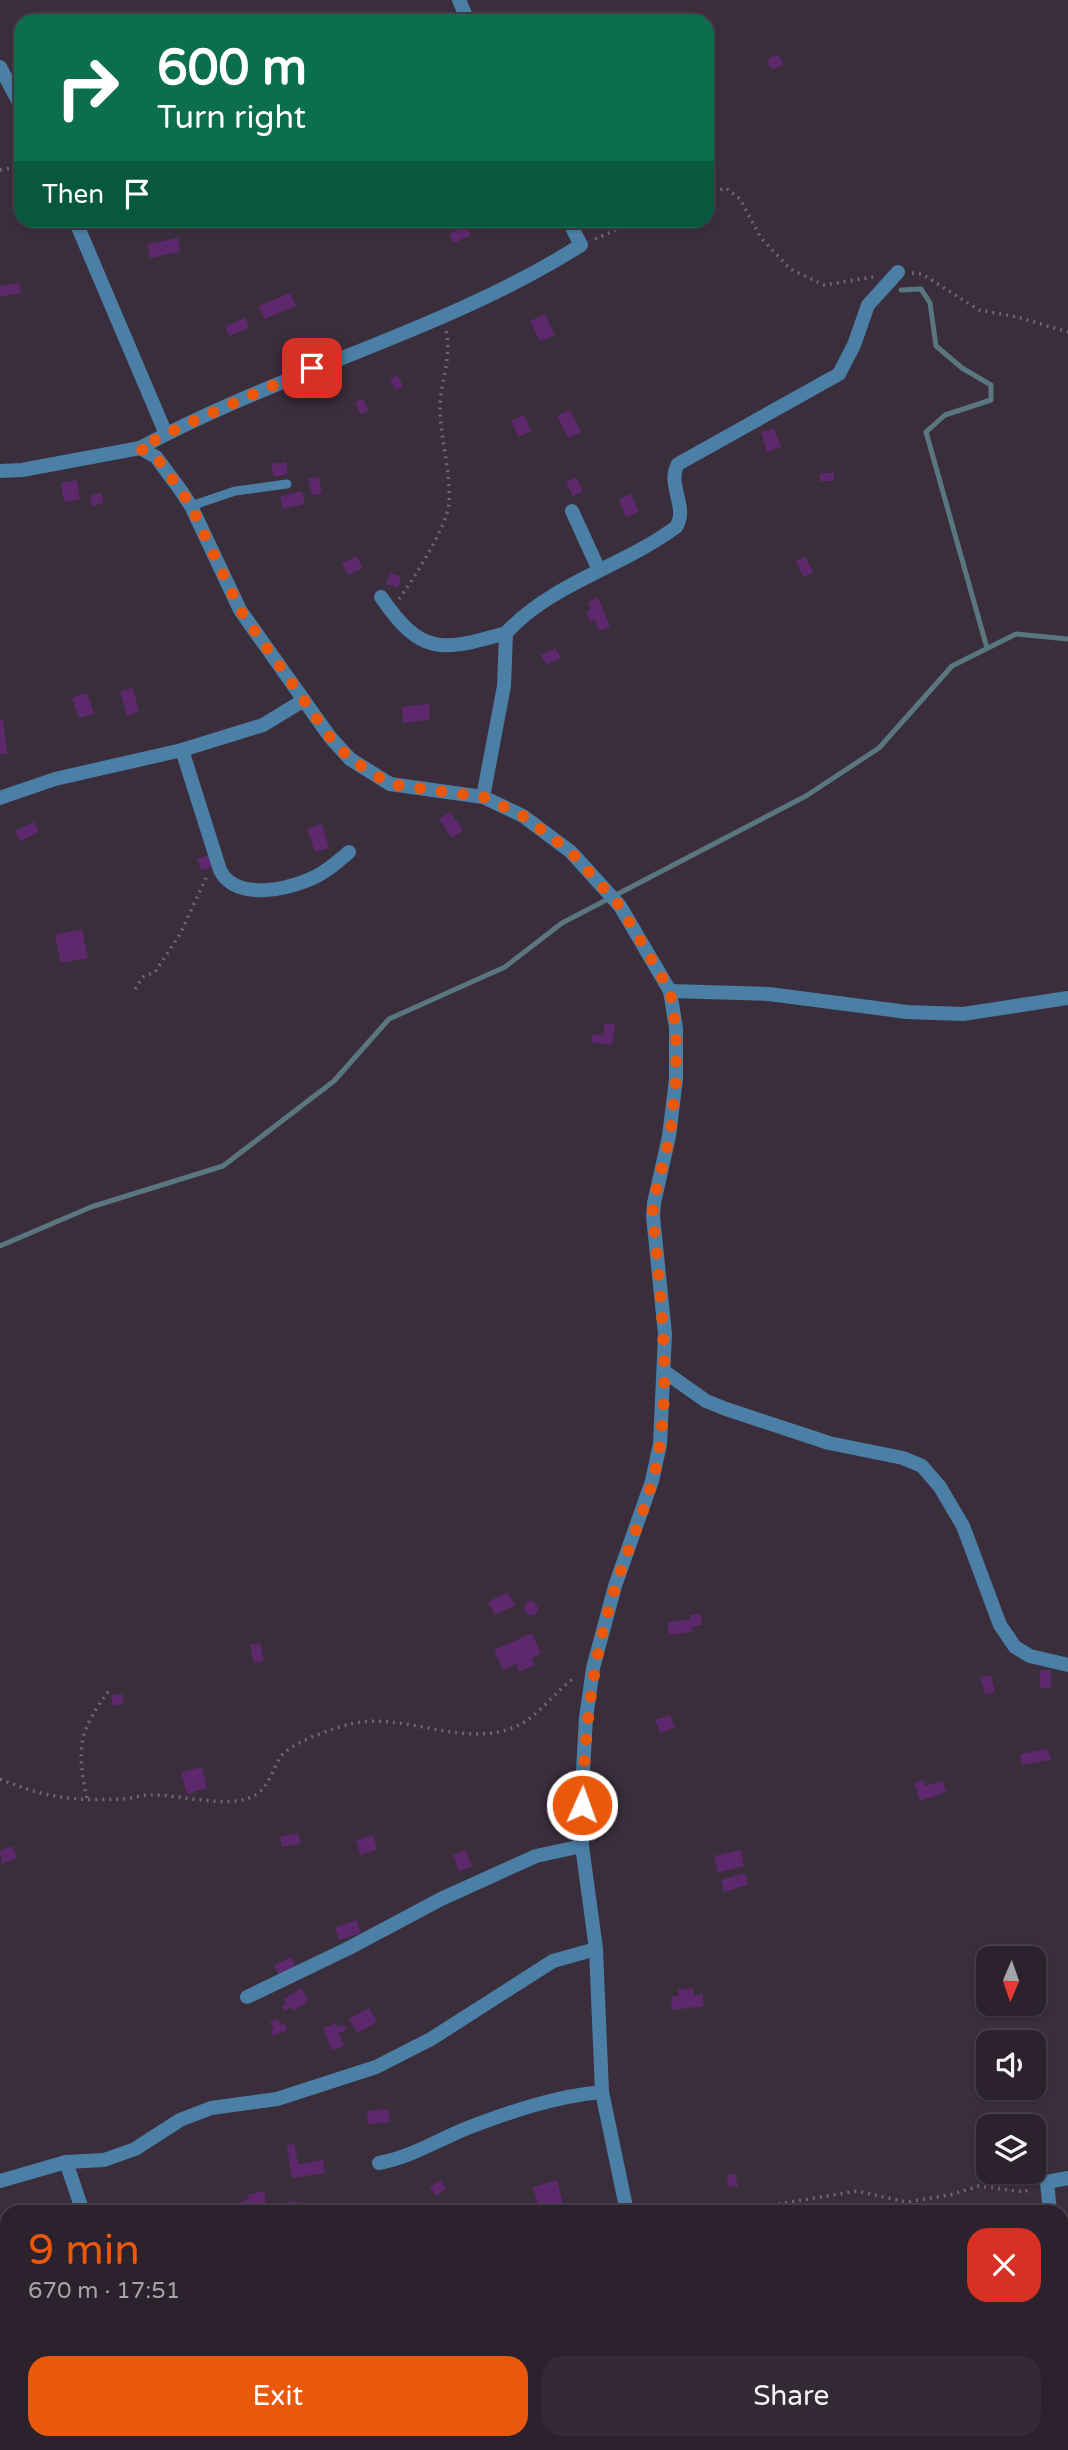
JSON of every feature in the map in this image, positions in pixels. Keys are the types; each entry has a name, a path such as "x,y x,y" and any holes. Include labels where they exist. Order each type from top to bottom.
{"street":[{"path":"0,67 14,93"},
{"path":"78,228 166,434"},
{"path":"0,471 22,470 139,448 287,378 443,315 560,259 581,245 572,228"},
{"path":"381,597 408,632 435,645 467,643 506,633 516,621 553,596 676,527 681,515 674,476 678,464 839,374 854,345 868,305 898,272"},
{"path":"139,448 156,457 191,506 240,610 330,737 350,759 390,784 483,797 523,816 571,852 620,906 670,991 676,1028 676,1079 670,1136 653,1203 665,1334 660,1444 652,1481 615,1586 593,1668 584,1754 582,1846 596,1949 602,2092 626,2205"},
{"path":"572,511 599,570"},
{"path":"483,797 504,687 506,633"},
{"path":"0,798 55,779 182,750 263,725 304,700"},
{"path":"182,750 220,870 223,876 236,886 275,889 304,881 322,873 349,852"},
{"path":"670,991 769,994 907,1012 963,1014 1068,998"},
{"path":"665,1372 706,1401 726,1409 829,1443 903,1458 922,1466 940,1488 963,1526 1000,1625 1015,1647 1030,1656 1068,1665"},
{"path":"247,1997 349,1948 441,1899 536,1856 582,1846"},
{"path":"0,2181 66,2162 104,2160 135,2150 180,2120 211,2108 277,2099 376,2067 431,2039 553,1961 596,1949"},
{"path":"379,2163 404,2158 465,2130 523,2109 573,2094 602,2092"},
{"path":"66,2162 81,2205"},
{"path":"1049,2205 1047,2182 1068,2178"}],"lane":[{"path":"191,506 234,491 287,484"}],"path":[{"path":"581,245 620,228"},
{"path":"391,611 428,553 450,505 440,405 449,341 443,315"},
{"path":"135,989 143,977 155,972 180,934 204,879 220,870"},
{"path":"0,1779 35,1792 87,1798 121,1800 150,1795 225,1801 242,1799 257,1794 284,1754 299,1743 348,1724 382,1721 470,1734 506,1731 523,1723 559,1688 580,1673 593,1668"},
{"path":"87,1798 79,1750 85,1730 110,1689"},
{"path":"772,2205 857,2191 907,2202 950,2195 979,2186 1024,2192 1047,2182"}],"building":[{"path":"777,55 783,61 782,66 773,69 768,64 769,58"},
{"path":"460,228 468,228 471,235 454,243 449,234"},
{"path":"178,238 180,252 150,258 147,244"},
{"path":"19,283 21,293 0,297 0,286"},
{"path":"290,293 296,306 264,319 259,306"},
{"path":"545,314 555,335 540,341 530,321"},
{"path":"246,318 249,328 229,336 225,326"},
{"path":"398,375 403,387 395,390 390,378"},
{"path":"363,399 369,411 360,414 355,402"},
{"path":"570,410 581,432 568,438 557,416"},
{"path":"524,415 531,431 519,437 511,421"},
{"path":"774,428 781,447 767,452 761,432"},
{"path":"286,462 288,474 274,477 271,464"},
{"path":"820,473 834,473 834,481 820,481"},
{"path":"319,477 322,493 312,495 308,479"},
{"path":"576,477 583,491 573,496 566,482"},
{"path":"77,480 80,499 64,502 61,483"},
{"path":"302,491 305,504 283,509 280,496"},
{"path":"101,493 104,503 92,506 90,496"},
{"path":"631,494 639,512 626,517 619,499"},
{"path":"357,556 363,568 348,575 342,563"},
{"path":"806,557 813,573 803,577 796,561"},
{"path":"390,573 401,576 398,588 386,584"},
{"path":"598,597 610,627 599,631 595,620 590,622 586,612 591,610 588,602"},
{"path":"555,648 561,658 547,665 541,655"},
{"path":"133,688 139,712 127,716 120,691"},
{"path":"87,693 94,714 79,718 72,698"},
{"path":"429,704 430,720 403,723 402,707"},
{"path":"3,719 7,754 0,754 0,720"},
{"path":"450,812 463,830 452,838 439,819"},
{"path":"34,822 39,832 20,841 15,831"},
{"path":"322,824 329,848 315,852 307,829"},
{"path":"211,854 215,866 201,870 197,859"},
{"path":"82,929 88,958 61,963 55,935"},
{"path":"605,1023 615,1024 612,1045 591,1042 592,1034 603,1035"},
{"path":"508,1592 515,1605 495,1615 488,1602"},
{"path":"533,1601 539,1609 535,1615 530,1616 524,1610 526,1602"},
{"path":"701,1614 702,1625 691,1627 692,1632 669,1635 667,1622 690,1619 690,1615"},
{"path":"532,1633 541,1654 532,1658 534,1665 519,1672 516,1664 503,1670 494,1650"},
{"path":"260,1643 264,1661 254,1663 250,1645"},
{"path":"1040,1670 1051,1670 1051,1688 1040,1688"},
{"path":"991,1675 995,1692 985,1695 980,1677"},
{"path":"122,1694 124,1704 113,1706 111,1695"},
{"path":"670,1715 675,1728 660,1733 655,1720"},
{"path":"1048,1749 1051,1760 1022,1765 1020,1754"},
{"path":"202,1767 207,1788 187,1794 181,1772"},
{"path":"924,1780 925,1786 943,1781 946,1792 920,1801 914,1783"},
{"path":"298,1833 301,1843 282,1847 280,1837"},
{"path":"373,1835 377,1850 360,1855 356,1840"},
{"path":"12,1846 17,1858 2,1864 0,1851"},
{"path":"466,1850 472,1867 459,1871 453,1855"},
{"path":"741,1850 744,1866 718,1873 714,1856"},
{"path":"745,1873 748,1885 724,1892 721,1880"},
{"path":"357,1920 361,1933 339,1940 335,1927"},
{"path":"291,1957 297,1970 280,1978 274,1965"},
{"path":"302,1988 308,2001 294,2011 292,2007 284,2011 284,1999"},
{"path":"693,1988 694,1995 702,1994 704,2006 672,2010 671,1997 679,1996 678,1990"},
{"path":"369,2008 377,2022 357,2033 349,2019"},
{"path":"278,2019 281,2025 285,2023 287,2030 273,2036 271,2031 274,2029 270,2022"},
{"path":"336,2023 337,2027 344,2025 347,2030 339,2033 344,2046 332,2050 323,2028"},
{"path":"388,2109 390,2122 368,2124 367,2111"},
{"path":"294,2144 298,2164 323,2160 325,2173 292,2178 287,2145"},
{"path":"735,2173 738,2187 728,2186 727,2176"},
{"path":"440,2180 446,2188 436,2196 430,2187"},
{"path":"557,2180 563,2205 538,2205 533,2187"},
{"path":"264,2191 266,2202 262,2205 240,2205 239,2202 249,2199 248,2195"},
{"path":"288,2202 302,2202 302,2205 288,2205"}],"waterway":[{"path":"901,290 921,289 930,303 936,346 962,368 991,385 991,400 945,415 926,432 987,648"},
{"path":"0,1246 91,1207 223,1166 334,1081 389,1019 505,967 562,923 806,796 879,748 952,666 1016,634 1068,639"}],"route":[{"path":"312,368 139,448 156,457 179,488 191,506 240,610 330,737 350,759 390,784 483,797 523,816 571,852 620,906 670,991 676,1028 676,1079 670,1136 653,1203 665,1334 660,1444 652,1481 615,1586 593,1668 586,1718 582,1805"}]}
